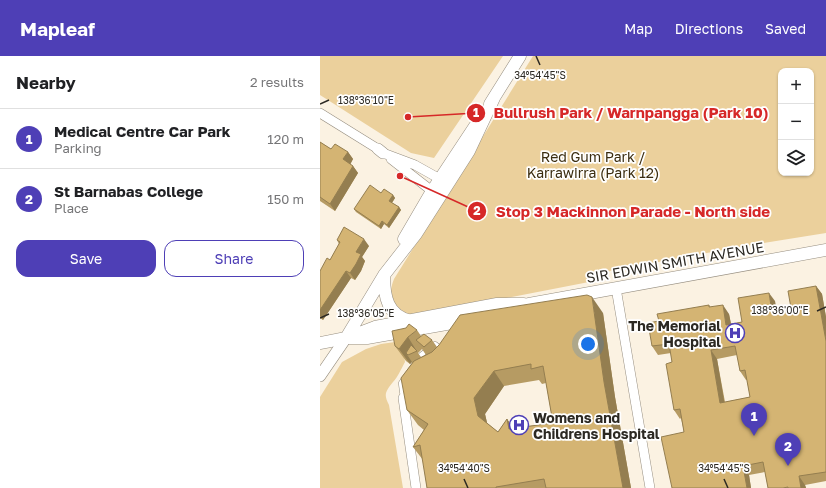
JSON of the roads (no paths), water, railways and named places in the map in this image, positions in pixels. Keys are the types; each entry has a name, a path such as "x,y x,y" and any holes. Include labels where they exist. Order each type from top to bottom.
{"main road":[{"path":"438,191 440,179 520,56"},
{"path":"320,343 346,338 384,275 416,234 438,191 472,146 494,98"},
{"name":"SIR EDWIN SMITH AVENUE","path":"346,338 367,338 453,326 499,314 529,304 826,250"},
{"path":"384,275 384,292 388,305 398,316 411,321"},
{"name":"SIR EDWIN SMITH AVENUE","path":"346,338 375,328 497,304 529,304"}],"street":[{"path":"320,113 381,151 438,191"},
{"path":"381,151 415,165 440,179"},
{"path":"616,288 650,488"},
{"path":"320,376 346,338"},
{"path":"403,398 416,488"}],"lane":[{"path":"403,398 401,383 421,355 435,344 448,354"},
{"path":"403,398 420,374 441,364 451,348"},
{"path":"421,355 426,359"},
{"path":"430,363 434,368"}],"place":[{"name":"Bullrush Park / Warnpangga (Park 10)","path":"408,117"},
{"name":"Stop 3 Mackinnon Parade - North side","path":"400,176"},
{"name":"The Memorial Hospital","path":"735,333"},
{"name":"Womens and Childrens Hospital","path":"519,425"},
{"name":"Medical Centre Car Park","path":"754,436"},
{"name":"St Barnabas College","path":"788,466"}],"park label":[{"name":"Red Gum Park / Karrawirra (Park 12)","path":"593,164"}]}
